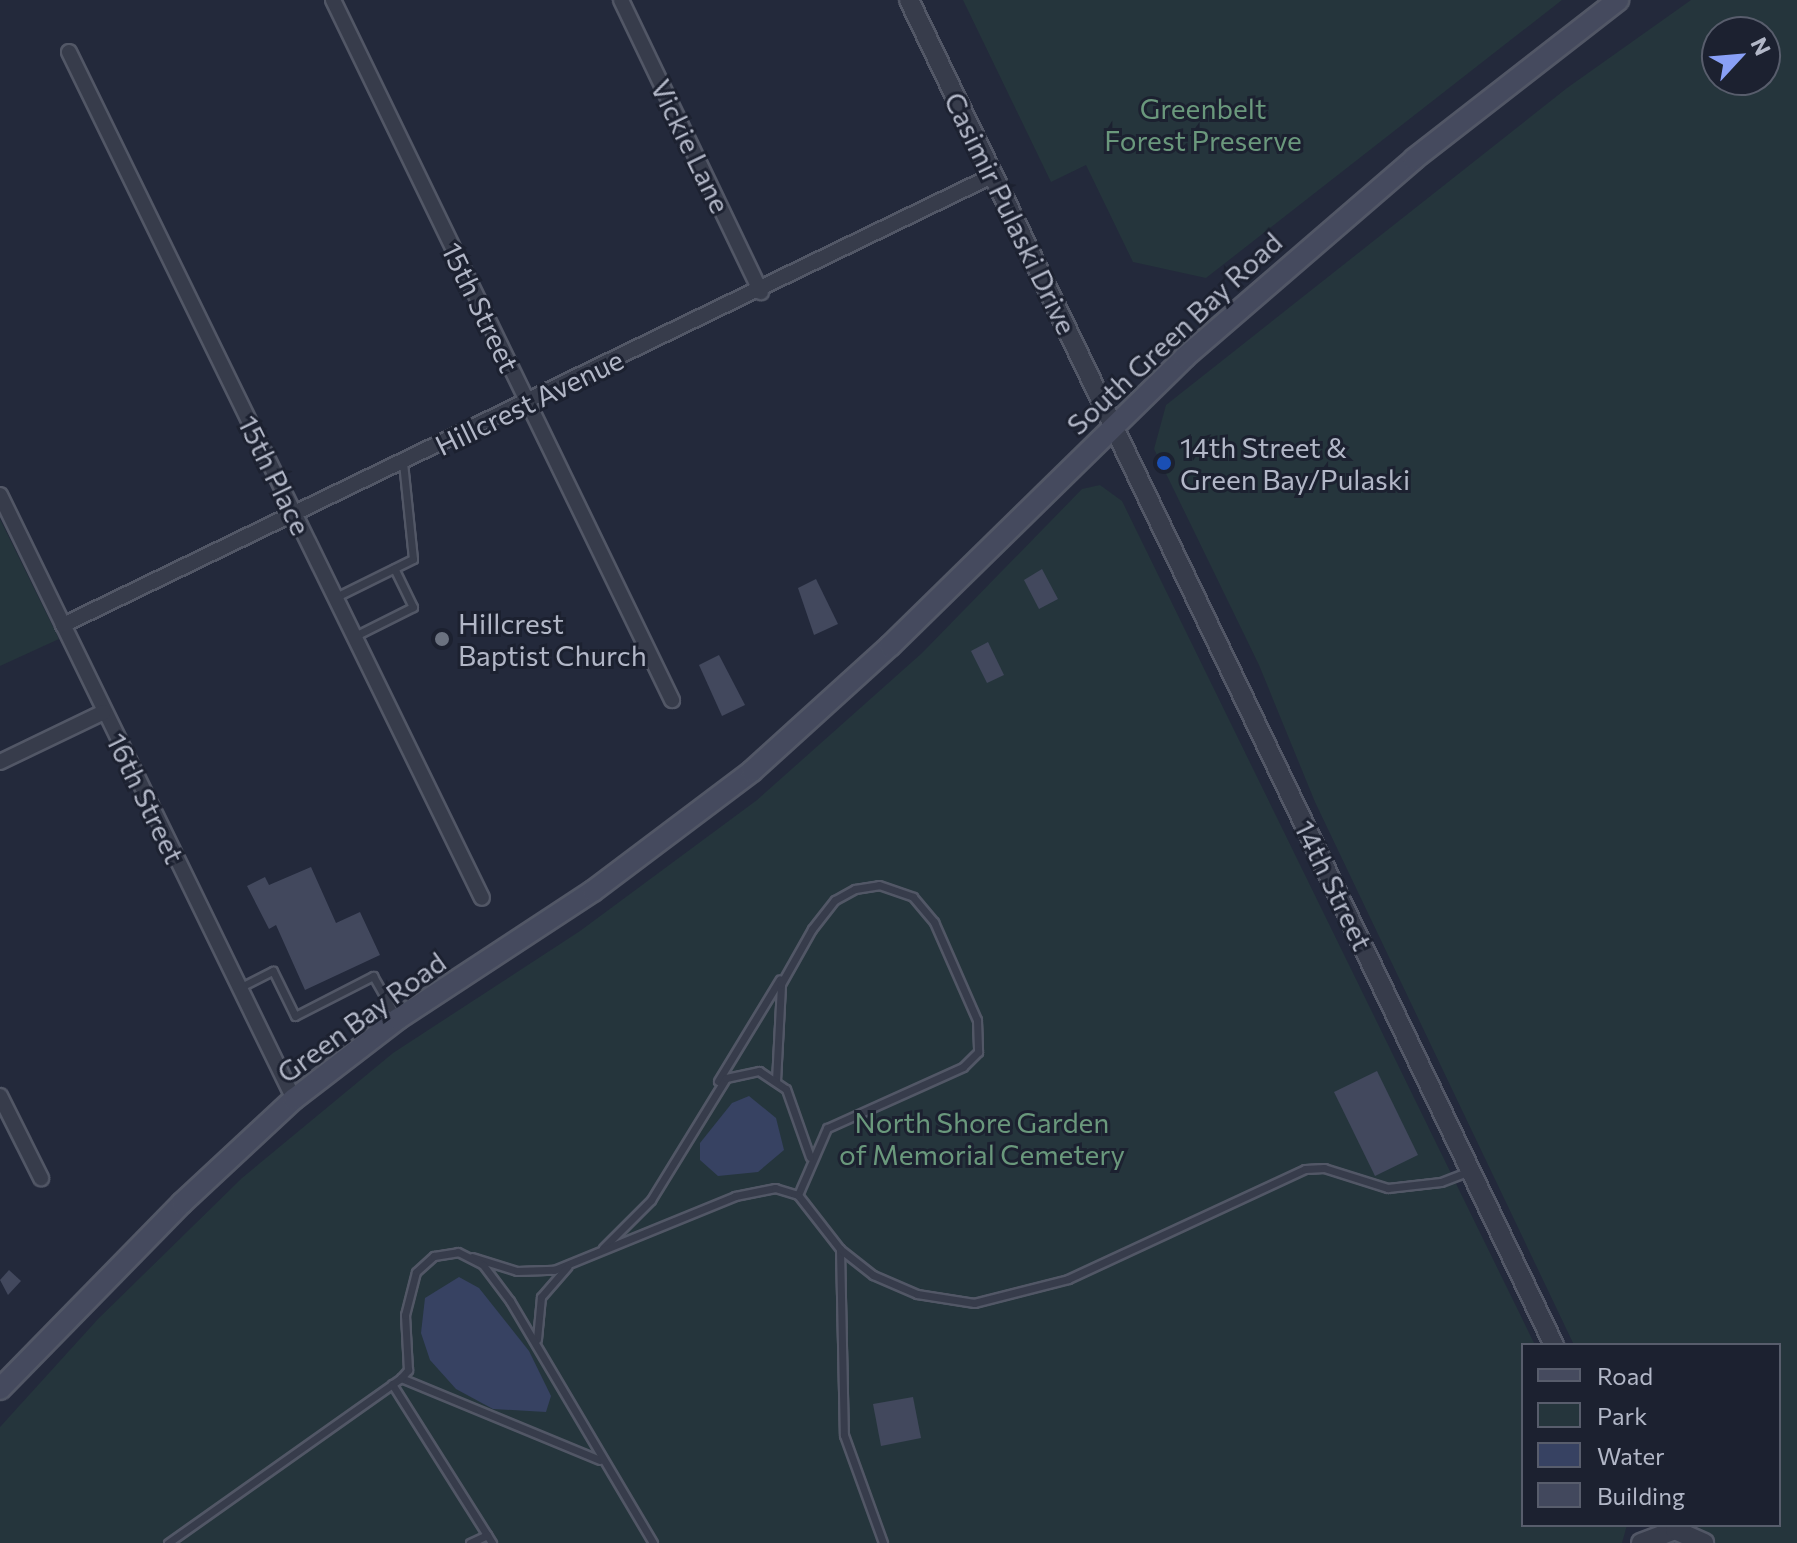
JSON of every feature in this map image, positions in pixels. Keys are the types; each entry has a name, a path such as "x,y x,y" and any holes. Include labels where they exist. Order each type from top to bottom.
{"main road":[{"name":"South Green Bay Road","path":"793,736 1113,426 1315,241 1618,0"},
{"name":"Green Bay Road","path":"0,1389 182,1203 294,1099 398,1019 593,891 793,736"}],"street":[{"name":"15th Street","path":"333,0 672,700"},
{"name":"Vickie Lane","path":"621,0 761,292"},
{"name":"Casimir Pulaski Drive","path":"909,0 1113,426"},
{"name":"15th Place","path":"69,52 482,898"},
{"name":"Hillcrest Avenue","path":"63,625 761,292 994,175"},
{"name":"14th Street","path":"1113,426 1553,1343"},
{"name":"16th Street","path":"0,495 237,989 294,1099"},
{"path":"0,762 104,712"},
{"path":"0,1096 41,1178"},
{"path":"1639,1543 1662,1531 1692,1534"}],"lane":[{"path":"334,598 413,559 403,463"},
{"path":"353,637 413,607 394,568"},
{"path":"596,1254 651,1200 786,969 835,900 868,886 891,886 913,897 934,922 980,1033 972,1060 838,1120 818,1139 798,1195"},
{"path":"776,1081 786,969"},
{"path":"237,989 273,971 295,1016 373,976 398,1019"},
{"path":"715,1086 748,1071 776,1081 799,1112 810,1159"},
{"path":"168,1543 401,1378 408,1370 405,1315 416,1272 434,1256 472,1257 517,1271 568,1266 757,1189 798,1195 840,1249 873,1275 945,1302 1006,1300 1068,1279 1305,1169 1324,1168 1388,1188 1441,1182 1471,1171"},
{"path":"840,1249 844,1435 883,1543"},
{"path":"472,1257 538,1345 600,1460 653,1543"},
{"path":"538,1345 535,1312 568,1266"},
{"path":"401,1378 600,1460"},
{"path":"392,1384 490,1539 470,1543"}],"green space":[{"name":"Greenbelt Forest Preserve","path":"963,0 1562,0 1206,278 1133,262 1086,165 1051,182"},
{"path":"1691,0 1797,0 1797,1543 1714,1543 1698,1527 1781,1527 1781,1343 1573,1343 1315,802 1259,665 1154,449 1166,405 1567,88"},
{"name":"North Shore Garden of Memorial Cemetery","path":"1100,485 1122,501 1534,1343 1521,1343 1521,1527 1626,1527 1622,1543 0,1543 0,1427 98,1319 242,1178 393,1053 580,931 757,800 922,653 1082,489"},
{"path":"0,519 59,639 0,666"}],"water":[{"path":"749,1096 776,1118 784,1150 758,1172 718,1176 700,1160 700,1143 732,1103"},
{"path":"459,1277 479,1288 529,1351 551,1396 546,1412 493,1409 456,1389 430,1360 421,1333 425,1298"}],"building":[{"path":"1042,569 1058,599 1039,609 1024,580"},
{"path":"816,579 838,624 814,635 798,588"},
{"path":"988,642 1004,675 987,683 971,651"},
{"path":"719,655 745,705 722,716 699,665"},
{"path":"311,867 336,923 360,912 380,955 305,990 276,925 269,929 247,886 265,877 269,885"},
{"path":"1377,1071 1418,1155 1375,1176 1334,1092"},
{"path":"9,1270 21,1281 8,1295 0,1280"},
{"path":"913,1397 921,1438 881,1446 873,1404"}],"place":[{"name":"14th Street & Green Bay/Pulaski","path":"1164,463"},
{"name":"Hillcrest Baptist Church","path":"442,639"}]}
